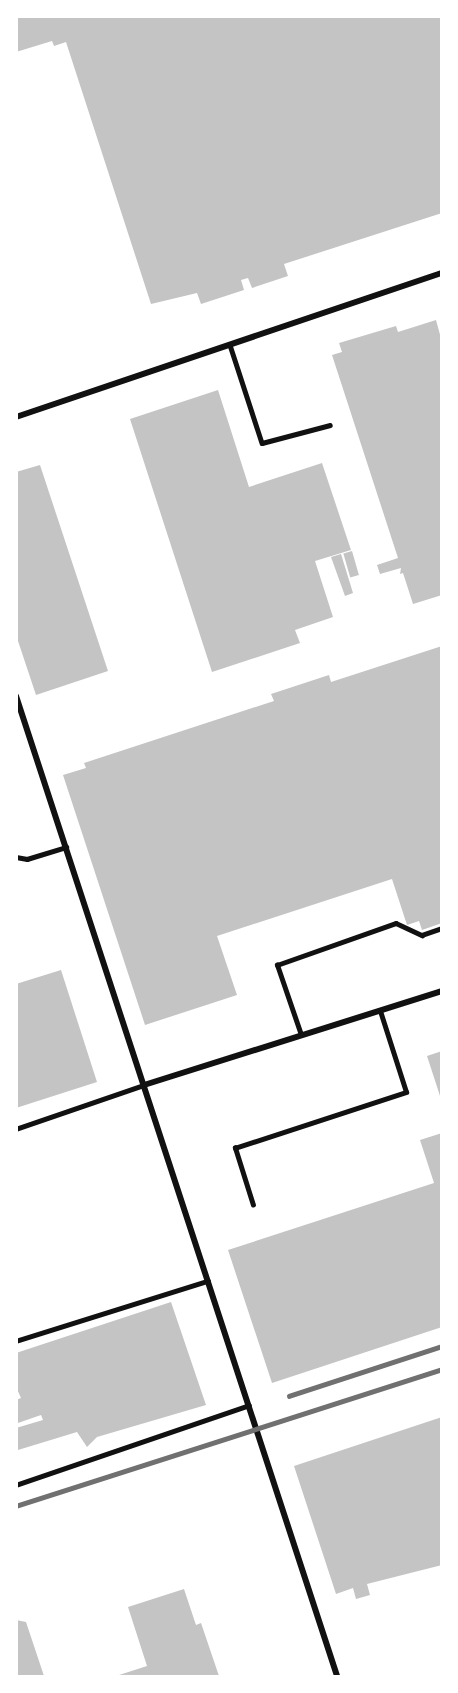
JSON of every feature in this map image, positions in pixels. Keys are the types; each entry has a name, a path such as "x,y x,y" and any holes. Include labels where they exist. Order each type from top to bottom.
{"street":[{"path":"16,417 441,273"},
{"path":"16,696 337,1677"},
{"path":"144,1085 441,991"}],"lane":[{"path":"230,345 262,443 330,424"},
{"path":"16,857 27,859 66,847"},
{"path":"301,1035 277,965 396,923 422,934 441,928"},
{"path":"253,1205 235,1148 406,1092 380,1011"},
{"path":"16,1129 144,1085"},
{"path":"16,1341 208,1281"},
{"path":"16,1485 249,1405"}],"building":[{"path":"16,16 442,16 442,213 284,264 288,276 252,288 248,278 241,280 244,290 201,304 197,293 151,304 66,42 54,46 52,41 16,52"},
{"path":"436,320 442,342 442,595 413,604 403,573 400,574 401,568 380,574 377,565 398,558 332,355 342,352 339,343 396,326 398,332"},
{"path":"218,390 249,487 322,463 351,550 315,561 333,617 295,630 300,643 212,672 130,419"},
{"path":"40,465 108,671 36,695 16,635 16,472"},
{"path":"352,551 359,575 350,578 343,553"},
{"path":"341,554 353,593 345,596 331,557"},
{"path":"442,646 442,923 422,930 419,921 407,925 392,879 217,936 237,995 145,1025 63,775 86,768 84,763 274,701 271,694 329,675 331,682"},
{"path":"61,970 97,1082 16,1108 16,984"},
{"path":"442,1051 442,1099 441,1099 427,1056"},
{"path":"442,1133 442,1327 272,1383 228,1250 434,1183 420,1140"},
{"path":"171,1302 206,1405 97,1437 87,1447 77,1432 18,1450 16,1428 43,1420 41,1415 18,1423 16,1400 21,1398 16,1387 16,1353"},
{"path":"442,1417 442,1565 367,1584 370,1595 356,1599 353,1588 336,1594 294,1466"},
{"path":"184,1589 196,1625 201,1623 219,1676 116,1676 147,1666 128,1607"},
{"path":"16,1620 26,1622 44,1676 16,1676"}],"railway":[{"path":"289,1396 442,1346"},
{"path":"16,1506 442,1369"}]}
